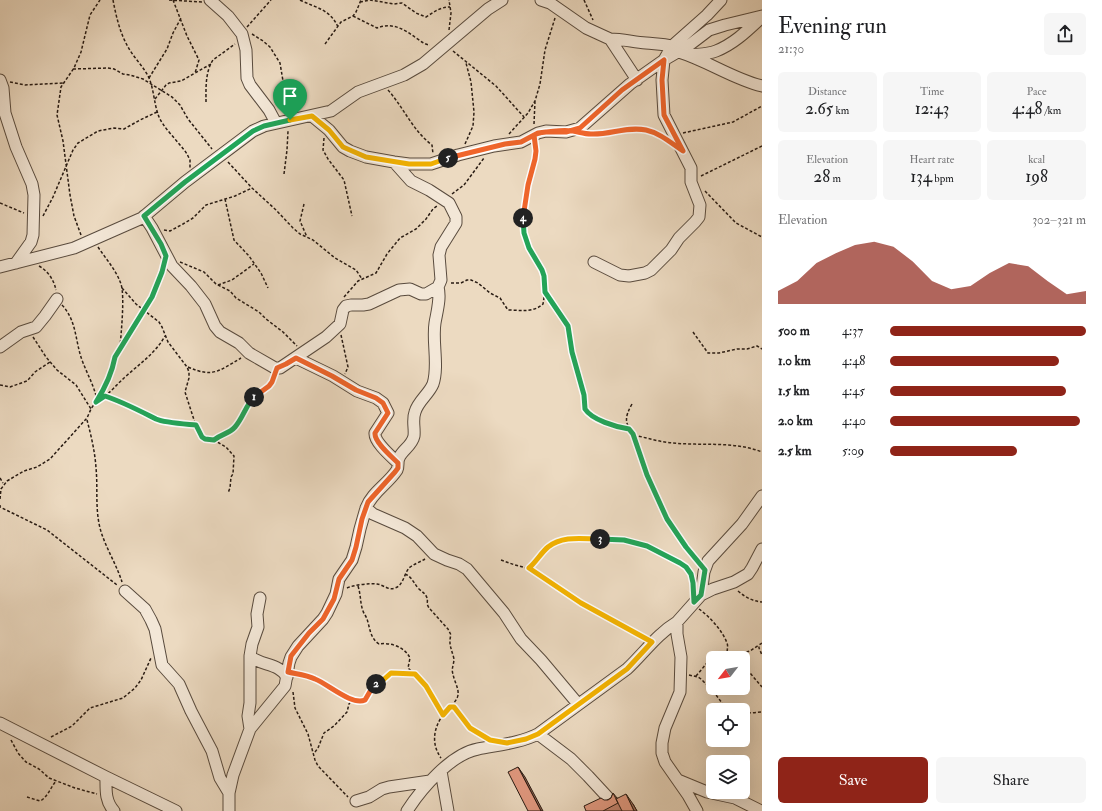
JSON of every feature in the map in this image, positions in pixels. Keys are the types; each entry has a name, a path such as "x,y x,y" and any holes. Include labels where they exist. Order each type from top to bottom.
{"street":[{"path":"0,267 74,248 144,216 253,131 264,126 331,111 358,92 404,75 423,64 488,9 502,0"},
{"path":"541,0 550,3 586,28 605,37 646,44 660,43 731,74 740,80 762,86"},
{"path":"680,51 707,15 721,0"},
{"path":"212,2 238,28 248,34 248,78 250,85 269,110 284,122"},
{"path":"680,51 710,53 722,48 739,38 762,16"},
{"path":"312,116 322,124 343,147 366,157 394,162 431,164 463,154 521,142 534,135 546,132 573,131 580,128 622,90 709,30 762,16"},
{"path":"605,37 637,80"},
{"path":"594,262 620,275 629,276 645,273 651,270 676,245 679,238 699,217 700,205 691,182 690,168 670,137 664,115 662,80 664,60"},
{"path":"3,80 5,113 16,147 32,184 39,217 34,235 21,262"},
{"path":"144,216 152,228 167,259 205,304 215,326 220,332 239,343 249,353 277,368 298,357 326,337 340,324 343,310 346,306 363,306 400,290 410,289 421,294 426,294 438,287 441,280 439,255 441,247 456,223 456,218 452,209 445,200 425,187 411,181 394,162"},
{"path":"229,811 229,793 233,775 250,729 285,686 291,656 309,633 323,619 336,594 339,579 352,560 368,502 398,468 399,458 413,438 415,430 414,414 416,406 432,385 434,380 435,324 440,293 438,287"},
{"path":"0,347 21,332 36,327 57,299"},
{"path":"298,357 349,386 376,398 383,403 388,413 374,436 398,463"},
{"path":"701,595 705,570 708,562 742,524 762,496"},
{"path":"366,508 373,514 411,532 437,555 467,569 504,613 521,639 578,704"},
{"path":"407,811 423,788 456,759 476,749 488,748 526,739 538,734 627,669 661,633 677,622 701,595 713,589 731,584 748,574 762,549"},
{"path":"125,591 145,609 155,629 162,665 179,684 212,751 220,778 229,793"},
{"path":"250,729 248,716 250,703 250,656 252,644 258,627 257,614 260,598"},
{"path":"677,622 677,634 682,669 680,692 675,706 667,720 662,743 662,753 665,762 697,811"},
{"path":"250,656 255,660 283,671 288,675"},
{"path":"3,725 176,811"},
{"path":"538,734 571,759 613,803"},
{"path":"443,769 448,811"},
{"path":"106,777 106,797 114,811"},
{"path":"677,780 707,792 735,798 761,811"},
{"path":"356,801 369,797 382,789 389,787 430,781"}],"path":[{"path":"100,0 90,15 81,52 73,69 61,87 57,115 63,142 74,216 89,242 118,277 122,288 120,349"},
{"path":"113,0 120,29 125,41 149,78 157,112 161,122 187,154 190,164 189,180"},
{"path":"169,0 212,2"},
{"path":"271,0 245,29 248,34 263,41 270,47 280,63 281,76 287,87 288,95 284,122 288,138 284,174"},
{"path":"300,0 315,8 322,9 335,21 338,27"},
{"path":"325,44 344,20 353,16 360,1 370,0 394,4 402,3 416,13 426,17 438,9 450,7"},
{"path":"449,0 450,22 448,43 466,63 476,69 496,86 524,117"},
{"path":"584,0 605,37"},
{"path":"173,1 187,36 199,60 195,72"},
{"path":"343,298 358,281 376,273 389,251 400,238 416,229 433,209 464,185 496,146 514,130 528,113 535,101 540,84 545,50 558,8"},
{"path":"353,16 377,28 384,25 393,26 410,34 426,45 448,43"},
{"path":"149,78 167,49 181,18"},
{"path":"206,102 207,77 213,60 248,34"},
{"path":"463,154 467,137 473,126 474,116 471,82 466,63"},
{"path":"155,99 169,83 181,81 211,64"},
{"path":"73,69 97,68 114,70 123,74 138,77 172,97 180,105 188,119 220,156 293,228 313,240 335,258 356,270 362,279"},
{"path":"3,80 25,85 64,83"},
{"path":"383,83 404,110 414,128 432,145 433,152 431,164"},
{"path":"438,287 447,283 461,283 471,280 500,298 508,310 536,309 543,304 545,292 544,276 529,248 524,233 523,220 528,185 536,151 534,135 535,101"},
{"path":"573,131 592,134 625,129 640,129 670,137 733,122 762,106"},
{"path":"0,203 39,217 53,197 66,165 78,143 98,131 114,128 124,129 157,112"},
{"path":"322,124 324,138 323,150 344,180 352,216"},
{"path":"690,168 697,178 762,146"},
{"path":"152,228 170,230 176,228 193,218 206,205 226,199 252,188"},
{"path":"704,191 736,223 762,237"},
{"path":"226,199 234,240 249,256 261,273 268,288"},
{"path":"304,204 300,221 307,237"},
{"path":"0,499 4,484 18,474 37,467 50,459 87,418 104,389 115,357 150,302 167,259 182,262 204,272 216,284 230,291 236,298 259,312 298,347 298,357"},
{"path":"21,262 45,270 55,286 57,299 66,310 74,326 82,362 95,389 96,401"},
{"path":"216,284 221,285 232,280 254,264"},
{"path":"122,288 144,310 159,322 168,342 187,367 189,378 185,392 196,425 202,437 205,439 214,440 229,450 234,456 233,474 228,492"},
{"path":"545,292 568,326 572,352 584,395 585,409 592,416 604,422 629,429"},
{"path":"340,324 348,367 342,381"},
{"path":"29,330 50,362 62,375 76,385 91,409"},
{"path":"693,332 708,352 719,353 757,346 762,350"},
{"path":"96,401 105,396 149,357 162,343 166,336"},
{"path":"187,367 202,373 216,372 249,353"},
{"path":"0,385 10,387 27,381 35,372 50,362"},
{"path":"214,440 231,431 236,426 252,399 272,382 277,368"},
{"path":"105,396 147,413 157,419 196,425"},
{"path":"632,404 626,420 629,429 633,434 647,475 667,519 686,547 705,570"},
{"path":"87,418 96,466 97,514 100,528 103,540 120,574 125,591"},
{"path":"633,434 655,441 748,447 762,452"},
{"path":"0,478 4,484"},
{"path":"0,506 13,515 47,530 125,591"},
{"path":"529,568 548,548 563,539 600,538 624,540 647,546 680,563 686,567 691,574 693,583"},
{"path":"336,594 350,587 376,584 391,589 396,588 400,585 405,574 410,568 415,564 437,555"},
{"path":"501,560 514,565 529,568 581,603 652,642"},
{"path":"405,574 410,576 419,589 426,594 429,608 448,629 451,635 449,640 454,658 452,672 458,696 456,701 443,715 435,729 434,740 443,769"},
{"path":"731,584 741,594 755,601 762,602"},
{"path":"358,586 361,594 363,611 375,642 379,644 385,643 403,649 410,658 408,668 426,686 443,715"},
{"path":"691,605 700,609 715,624 727,644 726,651"},
{"path":"750,651 762,643"},
{"path":"759,645 762,655"},
{"path":"36,741 47,739 72,726 90,708 123,698 135,688 141,680 150,658 159,649"},
{"path":"695,677 706,664"},
{"path":"682,669 686,674 701,679 723,703"},
{"path":"288,675 315,678 352,700 362,702 374,686 391,673 415,674"},
{"path":"750,673 762,686"},
{"path":"288,675 292,683 295,708 308,734 318,766 349,798 356,801"},
{"path":"314,753 318,748 324,733 336,724 347,712 349,704 352,700"},
{"path":"450,707 457,709 470,728 488,739"},
{"path":"750,713 762,712"},
{"path":"3,725 21,757 26,762 56,781 106,797"},
{"path":"27,797 40,801 49,792 56,781"}],"building":[{"path":"518,767 541,811 528,811 508,772"},
{"path":"613,793 618,803 603,811 586,811 584,806 601,798 608,800 611,798"},
{"path":"626,794 634,811 622,811 616,799"}],"route":[{"path":"290,120 264,126 253,131 185,182 144,216 161,244 166,256 162,272 150,302 141,313 115,357 110,375 96,402 105,396 147,413 157,419 196,425 202,437 205,439 214,440 231,431 236,426 252,399 272,382 277,368 280,368 296,358 342,381 356,390 376,398 383,403 388,413 374,436 398,463 398,468 368,502 362,519 352,560 339,579 334,599 323,619 309,633 291,656 288,672 315,678 350,699 362,702 365,700 372,688 377,683 382,681 388,674 396,672 415,674 424,683 443,715 450,707 454,707 472,730 490,740 507,743 526,739 538,734 627,669 637,660 652,642 568,596 529,568 548,548 563,539 600,538 609,540 624,540 647,546 671,557 686,567 691,574 694,602 701,595 705,570 686,547 667,519 647,475 633,434 629,429 621,428 592,416 585,409 584,395 572,352 568,326 545,292 544,276 529,248 524,233 523,220 528,185 535,159 536,151 534,135 538,133 566,132 573,131 583,134 592,134 625,129 640,129 654,132 662,136 683,151 664,115 662,80 664,60 622,90 580,128 566,132 546,132 538,133 534,135 530,137 524,141 521,142 494,146 458,155 431,164 409,164 366,157 343,147 329,130 312,116 290,120"}]}
